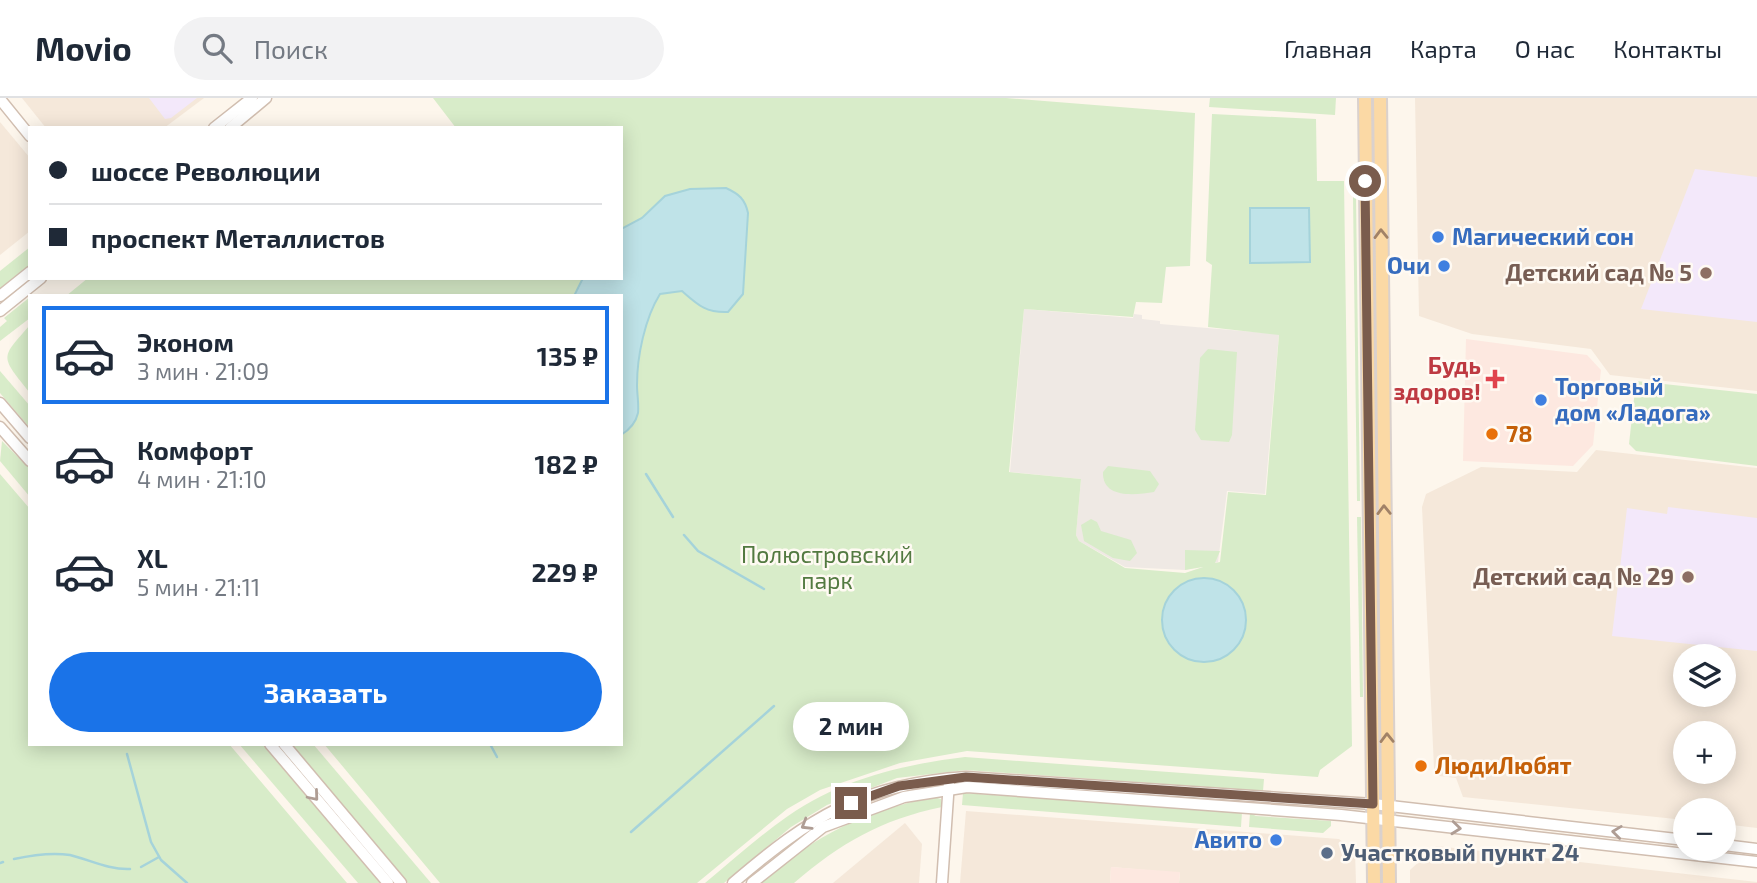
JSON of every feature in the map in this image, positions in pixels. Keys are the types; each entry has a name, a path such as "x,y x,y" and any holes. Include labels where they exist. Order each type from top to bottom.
{"main road":[{"path":"1365,98 1374,883"},
{"path":"1380,98 1389,883"}],"street":[{"path":"217,126 252,98"},
{"path":"232,126 266,98"},
{"path":"0,99 28,134"},
{"path":"0,296 28,274"},
{"path":"0,311 39,280"},
{"path":"0,402 28,436"},
{"path":"0,427 28,459"},
{"path":"272,746 388,883"},
{"path":"286,746 401,883"},
{"path":"733,883 794,832 828,812 899,786 988,777 1373,804 1673,839"},
{"path":"942,883 949,783"},
{"path":"752,883 823,827 949,783 1373,819 1757,862"},
{"path":"1736,846 1757,849"}],"shaded area":[{"path":"22,98 204,98 167,126 44,126"},
{"path":"149,98 197,98 171,118 165,119"},
{"path":"1415,98 1757,98 1757,391 1610,375 1591,349 1472,334 1419,316"},
{"path":"0,122 28,156 28,233 0,255"},
{"name":"Детский сад № 5","path":"1695,169 1757,177 1757,322 1641,309"},
{"path":"1024,309 1133,318 1134,314 1142,315 1142,319 1160,321 1160,324 1279,334 1265,494 1227,491 1218,562 1185,570 1125,567 1079,541 1076,535 1081,479 1010,472"},
{"path":"1466,339 1587,355 1601,370 1593,445 1573,466 1463,461"},
{"path":"1596,450 1757,468 1757,828 1736,825 1736,798 1673,798 1673,819 1463,797 1456,778 1439,776 1434,768 1422,507 1426,494 1481,467 1577,472"},
{"name":"Детский сад № 29","path":"1668,507 1757,518 1757,651 1736,649 1736,644 1689,644 1612,636 1627,508 1667,514"},
{"path":"966,811 1339,839 1355,851 1356,883 1179,883 1180,873 1111,867 1110,883 960,883"},
{"path":"905,823 922,844 919,883 833,883"},
{"path":"1436,846 1757,883 1410,883 1410,870"},
{"path":"1111,867 1180,872 1179,883 1110,883"}],"green space":[{"name":"Полюстровский парк","path":"433,98 1006,98 1195,113 1190,266 1166,267 1162,303 1136,302 1133,317 1024,309 1009,472 1081,479 1076,535 1079,541 1125,568 1185,573 1203,567 1185,570 1185,550 1220,551 1215,563 1220,562 1228,492 1266,495 1279,335 1208,327 1212,265 1206,261 1212,114 1316,119 1317,181 1344,181 1352,746 1320,770 1318,777 967,751 900,763 820,790 787,809 697,883 440,883 326,746 623,746 623,294 68,294 86,280 623,280 623,126 454,126"},
{"path":"1210,98 1336,98 1335,115 1209,107"},
{"path":"1353,197 1356,197 1360,501 1357,501"},
{"path":"28,249 28,267 0,289 0,271"},
{"path":"28,299 28,320 0,341 0,327 7,321 4,318"},
{"path":"28,327 28,390 9,364 9,351"},
{"path":"1208,349 1237,352 1232,435 1229,442 1201,440 1195,430 1200,358"},
{"path":"0,371 28,404 28,426 0,393"},
{"path":"1636,381 1757,394 1757,466 1636,451 1629,444"},
{"path":"2,441 28,467 28,495 0,461"},
{"path":"1108,466 1150,471 1159,484 1154,492 1129,494 1114,491 1104,481 1103,472"},
{"path":"0,474 28,507 28,746 231,746 347,883 0,883"},
{"path":"1357,517 1361,517 1363,697 1360,697"},
{"path":"1091,519 1097,522 1101,531 1131,540 1137,553 1130,561 1113,558 1084,541 1081,525"},
{"path":"241,746 264,746 380,883 358,883"},
{"path":"293,746 315,746 431,883 408,883"},
{"path":"965,757 1264,779 1263,791 966,770 897,778 827,805 791,827 724,883 705,883 756,840 808,803 850,783 896,769"},
{"path":"963,793 1242,812 1241,827 962,805"},
{"path":"934,797 941,799 942,807 899,819 862,835 828,856 794,883 758,883 779,866 840,828 883,810"},
{"path":"1250,813 1256,816 1331,821 1331,826 1323,833 1249,827"}],"water":[{"path":"726,188 735,192 745,204 748,213 743,294 728,312 703,307 682,291 660,294 650,314 640,350 637,374 638,413 632,426 623,434 623,294 575,294 582,280 623,280 623,228 642,218 665,196 690,189"},
{"path":"1250,208 1309,208 1310,262 1250,263"},
{"path":"1196,578 1212,578 1228,585 1239,596 1246,612 1243,636 1234,650 1212,662 1196,662 1180,655 1169,644 1162,628 1162,612 1169,596 1180,585"}],"waterway":[{"path":"646,474 673,517"},
{"path":"684,535 698,551 764,589"},
{"path":"631,832 774,706"},
{"path":"491,746 497,757"},
{"path":"127,754 151,842 161,860 187,883"},
{"path":"14,859 42,854 63,854 130,869"},
{"path":"141,867 159,857"}],"place":[{"name":"Магический сон","path":"1438,237"},
{"name":"Очи","path":"1444,266"},
{"name":"Детский сад № 5","path":"1706,273"},
{"name":"Будь здоров!","path":"1495,379"},
{"name":"Торговый дом «Ладога»","path":"1541,400"},
{"name":"78","path":"1492,434"},
{"name":"Детский сад № 29","path":"1688,577"},
{"name":"ЛюдиЛюбят","path":"1421,766"},
{"name":"Авито","path":"1276,840"},
{"name":"Участковый пункт 24","path":"1327,853"}],"route":[{"path":"851,803 873,793 924,781 988,777 1373,804 1365,181"}]}
